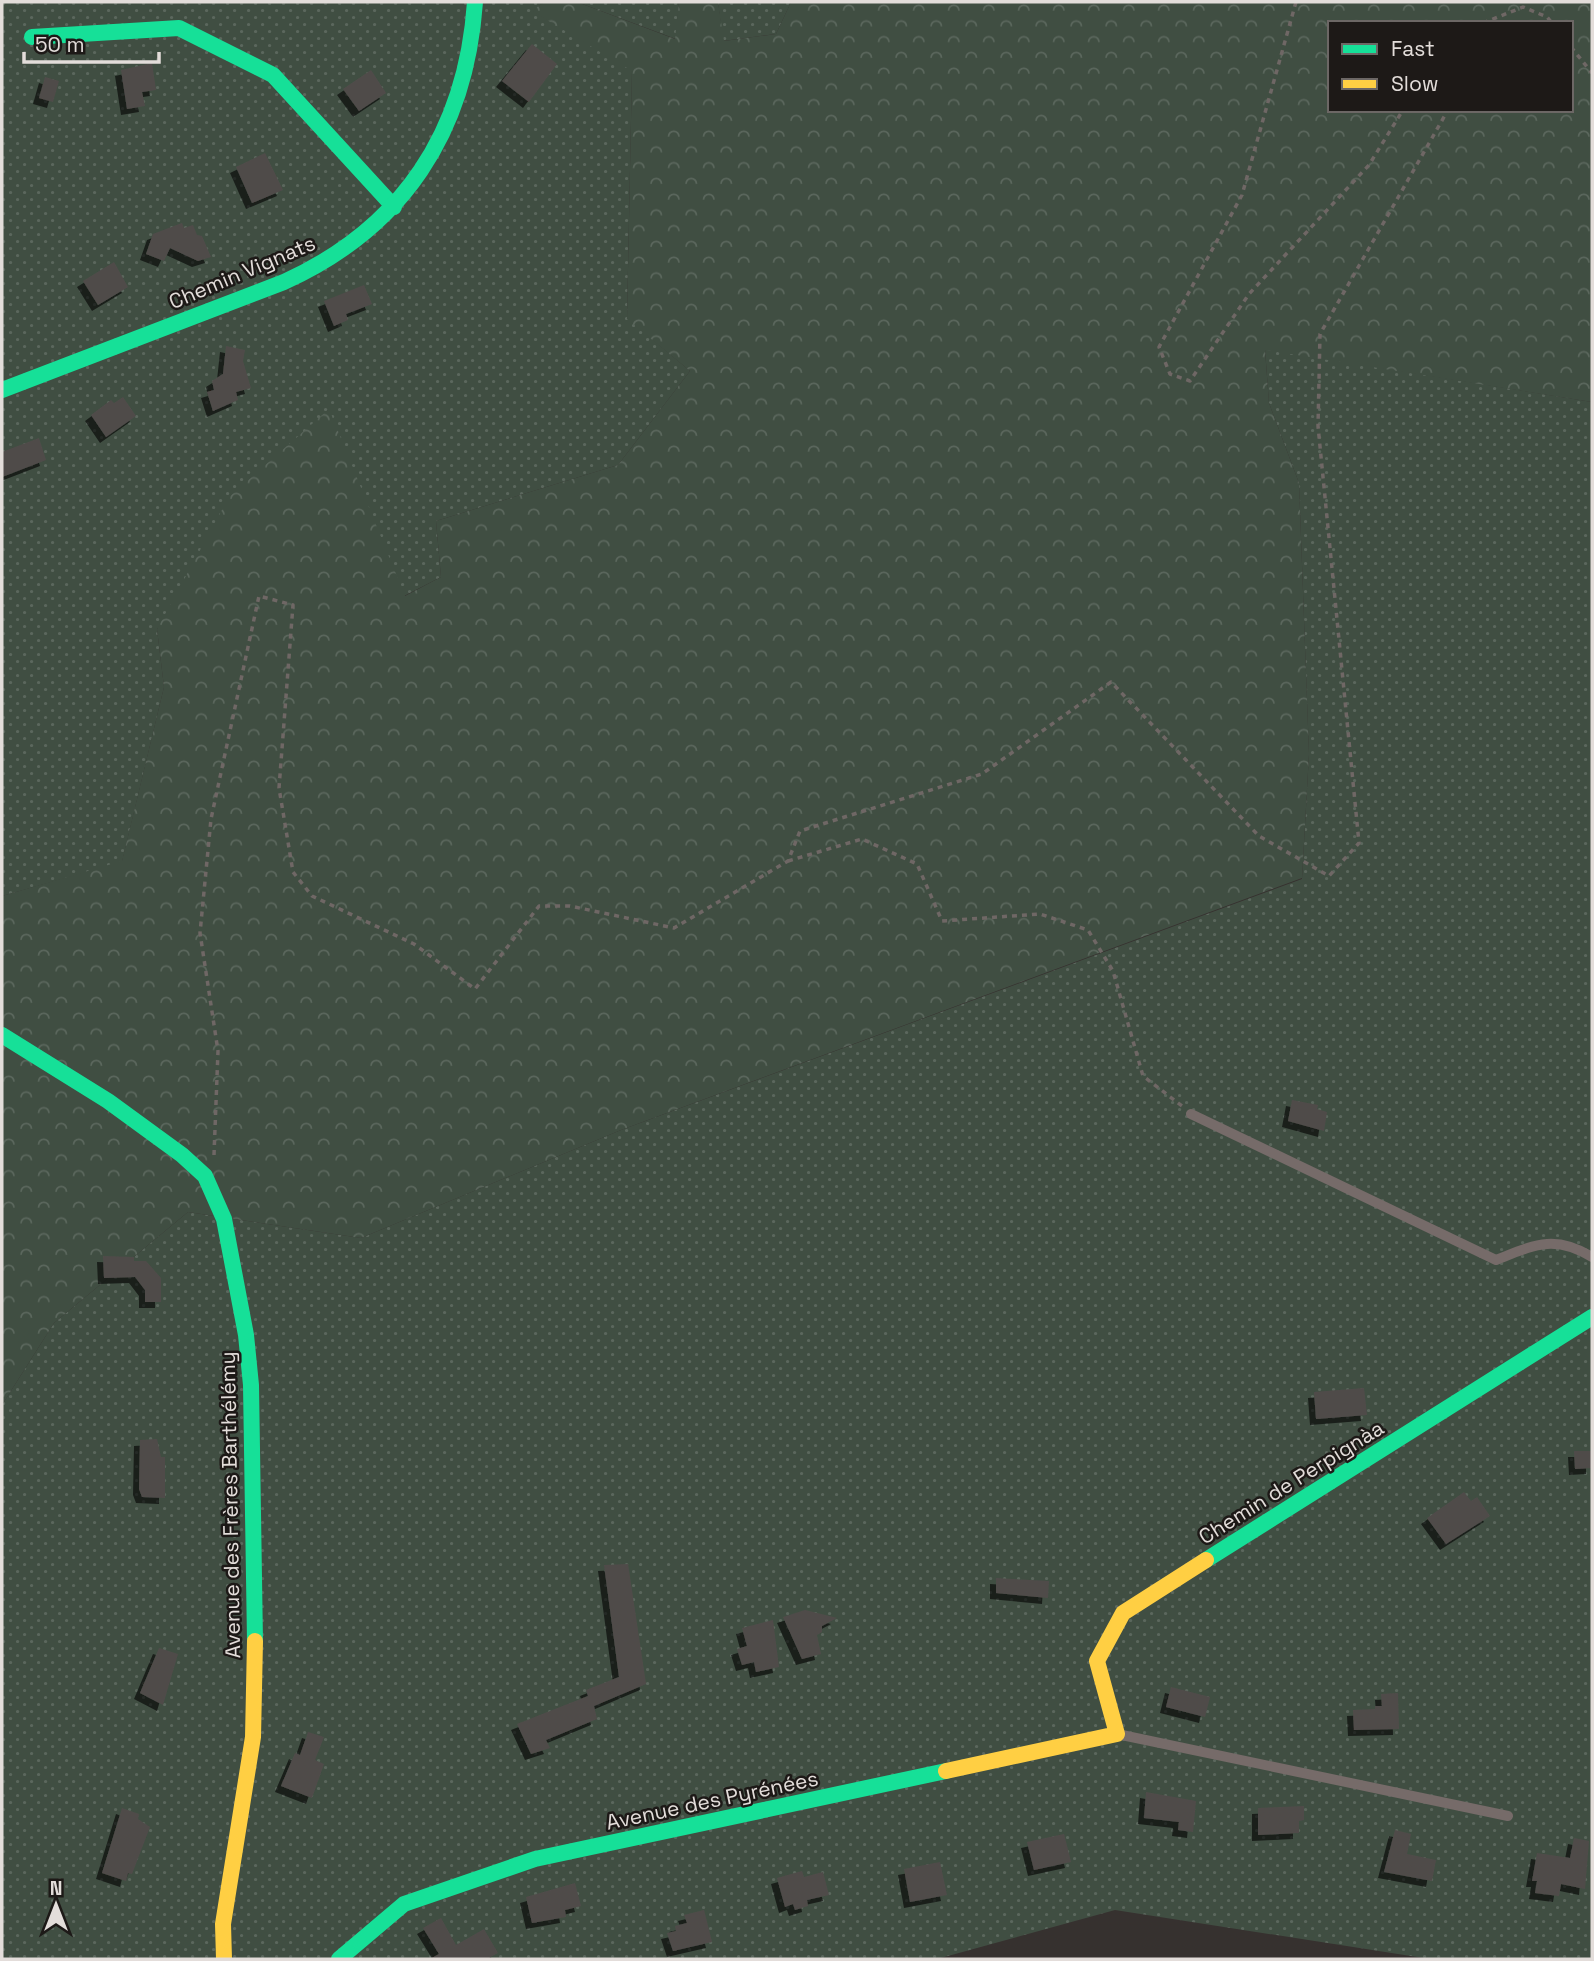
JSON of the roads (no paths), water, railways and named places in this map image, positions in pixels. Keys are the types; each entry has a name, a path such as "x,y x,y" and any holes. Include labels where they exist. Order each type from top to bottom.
{"street":[{"name":"Chemin Vignats","path":"2,390 246,297 319,265 359,239 394,207 418,177 454,110 466,72 475,2"},
{"path":"32,37 179,28 274,75 394,207"},
{"name":"Avenue des Frères Barthélémy","path":"2,1035 108,1101 181,1155 205,1176 224,1219 246,1335 253,1436 253,1737 223,1924 225,1959"},
{"name":"Chemin de Perpignàa","path":"1117,1734 1097,1661 1122,1613 1592,1317"},
{"name":"Avenue des Pyrénées","path":"339,1959 404,1905 535,1859 1117,1734"}],"lane":[{"path":"1191,1114 1496,1260 1537,1244 1572,1245 1592,1257"},
{"path":"1117,1734 1508,1816"}]}
